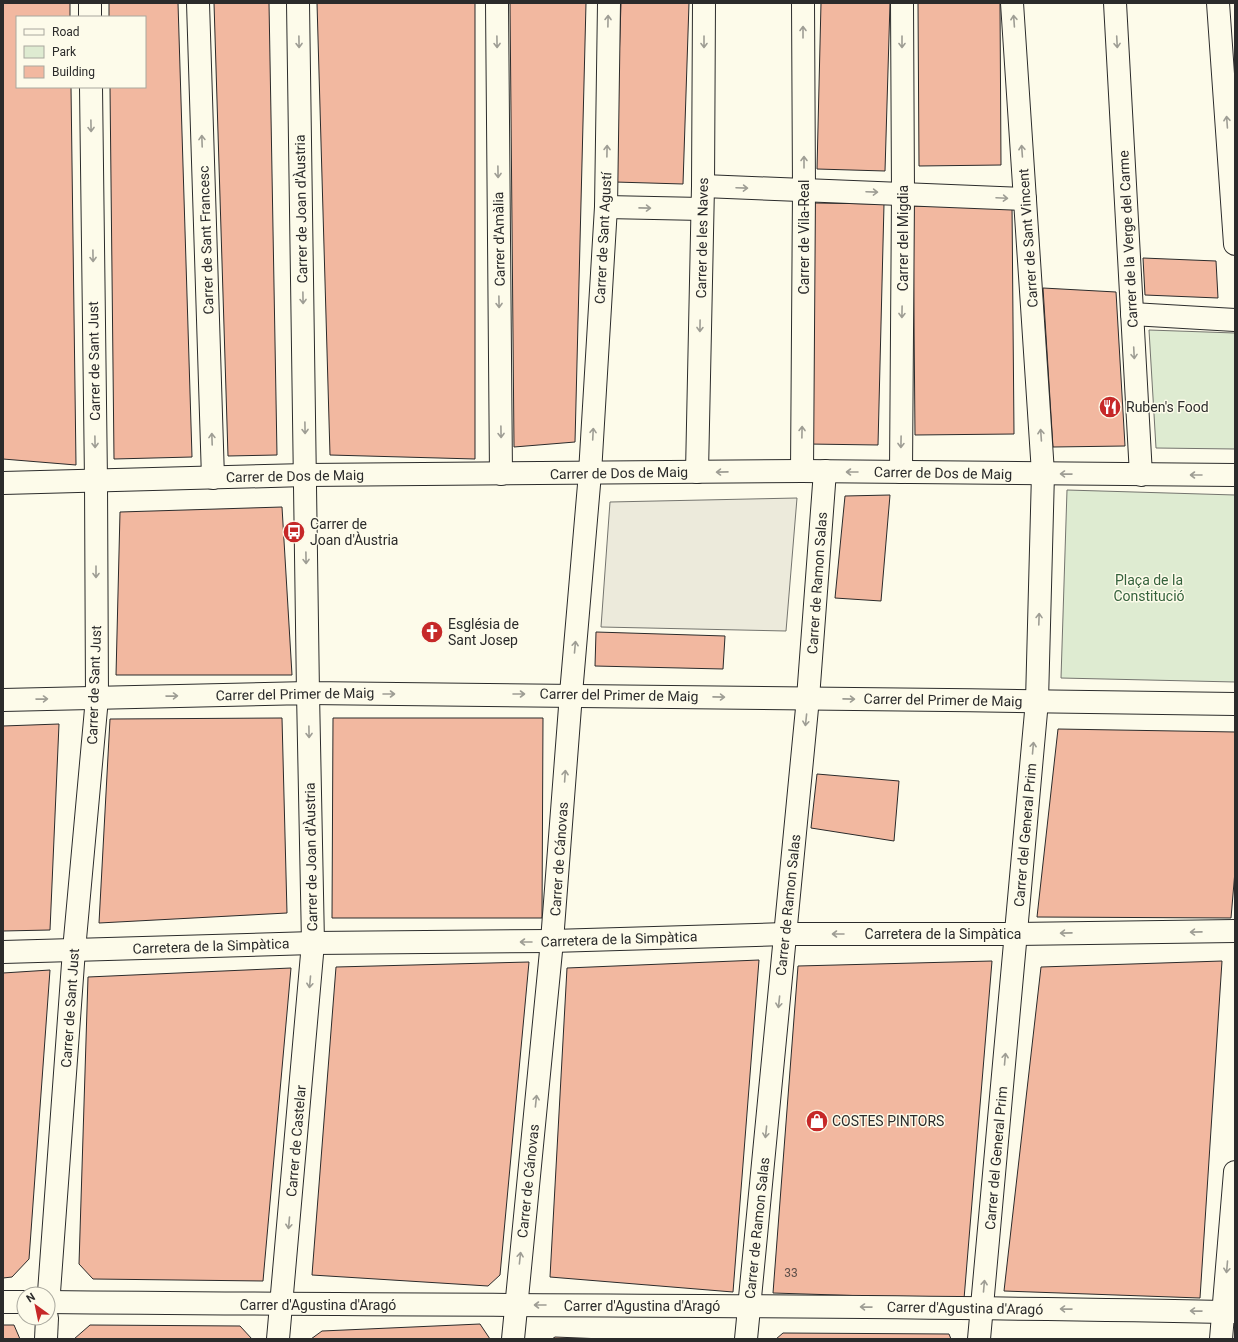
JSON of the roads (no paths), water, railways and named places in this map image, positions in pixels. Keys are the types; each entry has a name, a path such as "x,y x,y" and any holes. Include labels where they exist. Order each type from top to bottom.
{"street":[{"path":"90,3 90,16"},
{"name":"Carrer de Sant Francesc","path":"198,3 213,478"},
{"name":"Carrer de Joan d'Àustria","path":"298,3 313,943"},
{"name":"Carrer d'Amàlia","path":"497,3 501,474"},
{"name":"Carrer de Sant Agustí","path":"590,473 606,207 609,3"},
{"name":"Carrer de les Naves","path":"697,472 703,186 704,3"},
{"name":"Carrer de Vila-Real","path":"802,471 804,190 803,3"},
{"name":"Carrer del Migdia","path":"901,472 903,193 902,3"},
{"name":"Carrer de Sant Vincent","path":"1012,3 1044,474"},
{"name":"Carrer de la Verge del Carme","path":"1114,3 1141,475"},
{"path":"1218,3 1235,244"},
{"name":"Carrer de Sant Just","path":"49,1286 74,950 97,698 91,88"},
{"path":"703,186 1025,199"},
{"path":"606,207 702,209"},
{"path":"1132,314 1235,320"},
{"name":"Carrer de Dos de Maig","path":"3,483 306,475 802,471 1235,475"},
{"name":"Carrer de Ramon Salas","path":"746,1339 808,698 825,471"},
{"name":"Carrer de Cánovas","path":"513,1339 552,941 590,473"},
{"name":"Carrer del General Prim","path":"979,1339 1037,701 1044,474"},
{"name":"Carrer del Primer de Maig","path":"3,700 308,693 571,694 1235,704"},
{"name":"Carretera de la Simpàtica","path":"3,952 313,943 552,941 785,934 1016,934 1235,931"},
{"name":"Carrer de Castelar","path":"278,1339 313,943"},
{"path":"1221,1339 1229,1312 1235,1172"},
{"path":"3,1302 16,1302"},
{"name":"Carrer d'Agustina d'Aragó","path":"56,1302 281,1305 749,1306 1229,1312"},
{"path":"46,1339 47,1326"}],"place":[{"name":"Ruben's Food","path":"1110,407"},
{"name":"Carrer de Joan d'Àustria","path":"294,532"},
{"name":"Església de Sant Josep","path":"432,632"},
{"name":"COSTES PINTORS","path":"817,1121"}],"park label":[{"name":"Plaça de la Constitució","path":"1149,588"}]}
